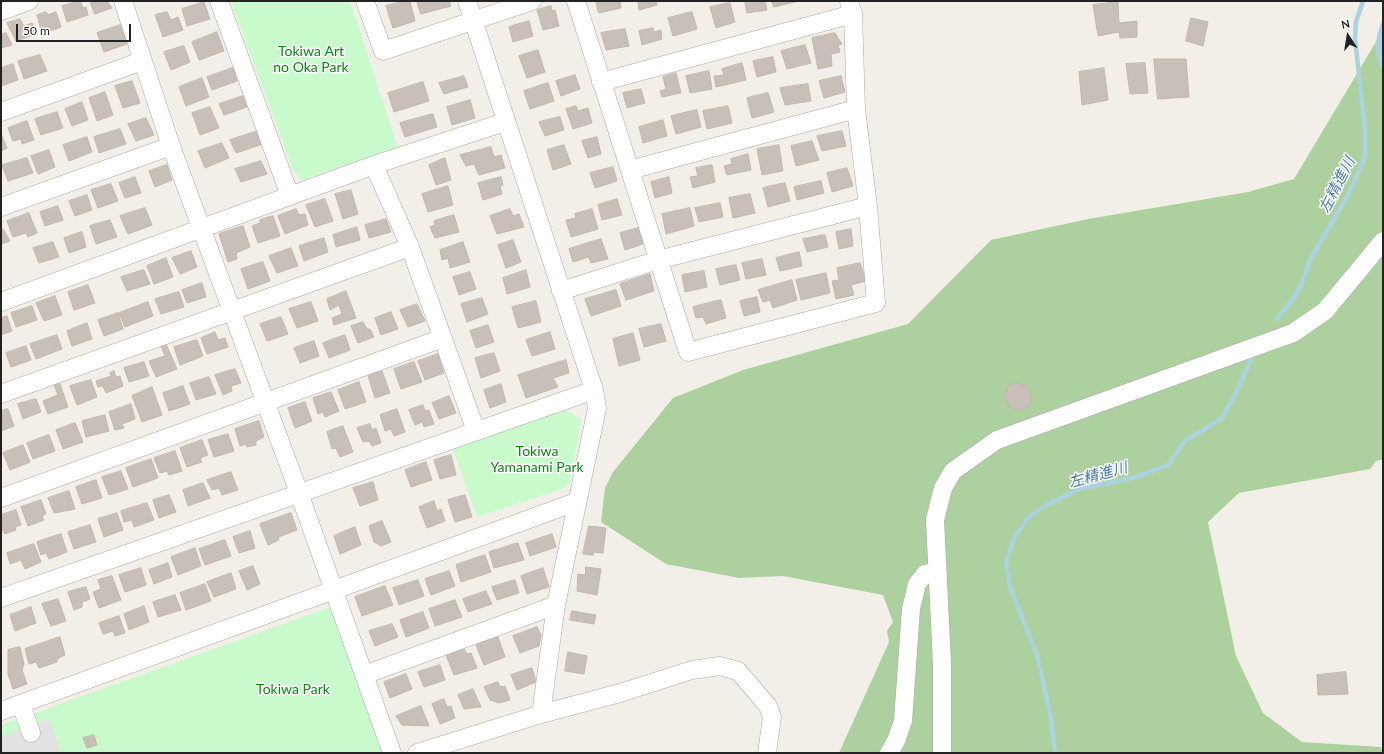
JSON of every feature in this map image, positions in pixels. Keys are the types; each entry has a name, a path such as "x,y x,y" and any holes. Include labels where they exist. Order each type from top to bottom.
{"street":[{"path":"1,11 29,1"},
{"path":"123,1 171,146 266,402 392,753"},
{"path":"219,1 290,196"},
{"path":"365,1 383,51 532,1"},
{"path":"467,1 505,122 594,390 596,408 556,605 541,714"},
{"path":"576,1 601,82 688,352 876,303 868,206 856,109 851,7 601,82"},
{"path":"1,112 142,61"},
{"path":"630,170 856,109"},
{"path":"1,302 374,165 505,122"},
{"path":"1,207 171,146"},
{"path":"374,165 410,247 476,431"},
{"path":"561,291 658,260 868,206"},
{"path":"942,753 942,664 935,520 943,488 953,470 997,440 1043,422 1293,333 1325,311 1383,241"},
{"path":"1,394 410,247"},
{"path":"1,498 443,338"},
{"path":"1,598 594,390"},
{"path":"1,711 576,502"},
{"path":"889,753 896,741 904,721 911,609 917,584 925,574 937,572"},
{"path":"364,675 556,605"},
{"path":"417,753 541,714 620,693 692,670 720,666 738,671 768,706 772,717 767,753"},
{"path":"21,704 31,733"}],"green space":[{"name":"Tokiwa Art no Oka Park","path":"231,1 350,1 398,148 301,180 293,170"},
{"path":"1383,30 1383,459 1376,461 1370,469 1239,493 1208,522 1236,656 1263,713 1302,742 1381,747 1383,753 839,753 889,642 887,631 893,622 883,595 783,576 739,578 666,564 601,522 605,488 613,472 673,398 743,370 908,324 991,240 1088,219 1248,192 1294,179"},
{"name":"Tokiwa Yamanami Park","path":"566,410 581,419 570,482 565,488 477,517 453,449"},
{"name":"Tokiwa Park","path":"331,607 386,753 1,753 1,725"}],"shaded area":[{"path":"49,719 61,753 1,753 1,737"}],"water":[{"path":"1383,18 1383,72 1377,58 1376,45 1378,32"}],"building":[{"path":"80,1 83,8 86,7 88,15 67,22 62,6"},
{"path":"90,1 107,1 112,8 95,14"},
{"path":"404,1 410,1 415,21 393,28 386,6"},
{"path":"417,1 449,1 451,6 421,14"},
{"path":"596,1 620,1 621,8 599,13"},
{"path":"656,1 657,5 639,10 638,2"},
{"path":"745,1 765,1 767,10 747,13"},
{"path":"772,1 799,1 774,7"},
{"path":"204,2 210,19 187,26 182,9"},
{"path":"1118,2 1119,23 1137,21 1137,37 1120,38 1119,32 1098,36 1093,5"},
{"path":"730,3 735,22 716,28 710,7"},
{"path":"551,6 552,11 555,10 559,26 543,30 537,10"},
{"path":"46,12 48,15 56,12 61,27 42,34 37,15"},
{"path":"167,12 171,20 178,17 183,30 163,37 155,15"},
{"path":"692,12 697,29 673,36 668,18"},
{"path":"1191,18 1208,22 1203,46 1186,41"},
{"path":"20,19 24,26 32,23 37,34 16,41 7,23"},
{"path":"529,21 533,36 513,42 509,27"},
{"path":"123,24 130,43 104,52 97,33"},
{"path":"653,28 654,32 661,30 662,39 642,45 639,31"},
{"path":"625,29 629,46 606,50 601,33"},
{"path":"217,32 224,51 199,60 192,42"},
{"path":"6,33 12,45 1,48 1,35"},
{"path":"835,33 842,44 838,45 840,52 831,54 832,66 818,69 812,38"},
{"path":"805,45 811,63 787,69 781,51"},
{"path":"184,46 190,62 171,70 164,52"},
{"path":"538,50 545,72 527,78 519,56"},
{"path":"40,55 47,71 24,79 18,61"},
{"path":"773,57 776,72 757,77 753,61"},
{"path":"1154,59 1186,59 1189,97 1158,99"},
{"path":"742,63 746,80 716,87 714,76 724,75 722,69"},
{"path":"1145,63 1148,93 1130,94 1126,64"},
{"path":"13,64 18,80 1,86 1,68"},
{"path":"233,68 237,81 212,90 207,77"},
{"path":"1104,68 1108,100 1082,105 1079,72"},
{"path":"709,71 712,89 690,93 686,76"},
{"path":"676,73 681,93 662,97 660,91 666,89 663,77"},
{"path":"575,75 580,89 561,96 556,81"},
{"path":"464,76 468,87 444,94 439,83"},
{"path":"841,76 845,92 824,98 819,81"},
{"path":"202,78 209,97 186,106 179,87"},
{"path":"132,81 140,103 123,108 115,86"},
{"path":"423,82 429,101 394,112 388,93"},
{"path":"548,83 554,101 530,109 524,91"},
{"path":"808,84 811,101 785,105 780,88"},
{"path":"641,89 645,103 627,108 623,93"},
{"path":"105,92 113,115 97,121 89,98"},
{"path":"768,93 774,112 752,118 747,98"},
{"path":"243,96 247,107 224,115 219,104"},
{"path":"470,100 475,118 452,125 447,107"},
{"path":"82,102 88,120 72,126 65,109"},
{"path":"576,106 578,111 588,108 592,123 573,129 566,109"},
{"path":"728,106 732,123 707,129 703,111"},
{"path":"210,107 219,128 200,135 192,113"},
{"path":"697,110 701,127 676,134 671,116"},
{"path":"57,112 63,128 41,135 35,119"},
{"path":"433,114 437,127 405,137 400,123"},
{"path":"560,117 564,130 545,136 539,122"},
{"path":"146,118 154,135 136,141 128,124"},
{"path":"663,120 667,136 643,143 639,127"},
{"path":"27,121 34,140 22,144 21,139 13,141 8,128"},
{"path":"120,129 126,144 99,153 94,137"},
{"path":"258,131 263,144 236,153 230,140"},
{"path":"842,131 846,146 822,151 817,136"},
{"path":"1,134 7,148 1,151"},
{"path":"87,137 92,152 69,161 63,145"},
{"path":"597,137 601,154 588,158 582,141"},
{"path":"812,141 819,160 796,166 791,146"},
{"path":"222,143 229,158 205,168 198,151"},
{"path":"564,145 571,164 553,170 547,150"},
{"path":"779,145 783,171 762,175 757,149"},
{"path":"491,147 494,157 501,155 505,168 479,175 474,164 466,166 460,155"},
{"path":"49,150 55,167 38,174 31,156"},
{"path":"748,154 751,170 727,175 724,166 732,164 731,159"},
{"path":"27,158 33,173 8,181 2,165"},
{"path":"445,158 451,180 436,185 429,165"},
{"path":"261,161 267,174 241,182 235,169"},
{"path":"167,165 172,180 155,187 149,171"},
{"path":"712,165 715,182 693,188 690,177 698,176 696,168"},
{"path":"613,167 617,181 595,188 590,173"},
{"path":"847,168 853,186 832,192 827,173"},
{"path":"135,177 141,193 125,198 119,183"},
{"path":"501,177 503,185 500,186 502,194 483,200 478,183"},
{"path":"669,177 672,193 655,198 651,182"},
{"path":"821,181 824,193 797,200 794,187"},
{"path":"785,183 790,201 768,207 763,188"},
{"path":"111,184 118,201 98,208 91,190"},
{"path":"448,186 453,205 428,212 422,194"},
{"path":"351,190 358,214 343,219 335,194"},
{"path":"750,194 755,213 733,218 729,198"},
{"path":"87,195 92,210 75,216 69,201"},
{"path":"325,199 333,221 315,227 306,205"},
{"path":"617,199 622,215 602,220 598,205"},
{"path":"720,203 723,217 699,222 695,208"},
{"path":"58,206 63,220 45,226 40,212"},
{"path":"145,208 152,225 128,234 120,216"},
{"path":"690,208 694,226 666,234 662,214"},
{"path":"296,209 299,215 305,214 308,225 285,234 278,216"},
{"path":"510,209 513,216 519,214 524,227 497,234 490,216"},
{"path":"592,209 598,229 571,237 566,220 576,218 575,214"},
{"path":"29,213 37,233 28,237 26,233 13,237 7,221"},
{"path":"454,215 459,232 435,238 430,227 435,225 434,221"},
{"path":"273,216 280,236 258,243 252,226 260,223 260,220"},
{"path":"386,219 391,232 369,238 365,225"},
{"path":"110,220 117,237 96,244 90,226"},
{"path":"243,226 250,247 236,253 237,259 228,262 219,234"},
{"path":"357,227 360,240 336,247 333,235"},
{"path":"638,228 643,244 625,250 620,233"},
{"path":"1,229 3,229 10,241 1,244"},
{"path":"851,229 853,246 839,249 836,232"},
{"path":"82,232 86,247 69,253 64,238"},
{"path":"825,235 828,247 807,252 803,239"},
{"path":"324,238 328,252 304,261 299,246"},
{"path":"601,239 608,259 591,263 589,257 573,262 569,249"},
{"path":"513,240 521,262 506,268 498,245"},
{"path":"53,242 59,257 39,263 33,248"},
{"path":"463,242 470,262 450,268 448,258 442,260 440,250"},
{"path":"291,248 298,266 277,273 269,256"},
{"path":"191,251 197,267 180,274 172,258"},
{"path":"799,252 802,266 780,271 776,258"},
{"path":"166,258 173,277 154,284 147,266"},
{"path":"762,259 766,275 746,279 742,263"},
{"path":"263,262 270,281 248,289 241,269"},
{"path":"860,263 866,281 851,285 854,295 836,299 832,281 839,280 837,268"},
{"path":"736,265 740,280 720,285 716,269"},
{"path":"144,270 150,284 127,291 121,277"},
{"path":"526,270 530,287 507,294 503,278"},
{"path":"704,271 707,287 685,292 682,275"},
{"path":"470,272 476,289 459,295 453,277"},
{"path":"826,273 830,293 801,300 796,280"},
{"path":"650,274 654,291 626,300 620,284"},
{"path":"792,280 797,300 773,308 770,300 763,302 758,290"},
{"path":"202,283 206,297 187,303 182,290"},
{"path":"88,285 95,303 74,310 68,292"},
{"path":"616,290 621,306 591,316 585,299"},
{"path":"346,291 356,318 334,325 332,318 342,314 339,305 330,310 327,299"},
{"path":"179,292 184,307 161,314 155,299"},
{"path":"55,296 62,315 44,321 36,303"},
{"path":"757,297 760,312 744,316 740,301"},
{"path":"482,298 488,314 467,322 461,304"},
{"path":"721,300 726,318 706,324 703,317 696,318 693,307"},
{"path":"536,301 541,322 518,328 512,307"},
{"path":"148,302 153,316 125,327 119,313"},
{"path":"311,302 318,321 297,328 289,309"},
{"path":"417,304 425,321 408,327 400,310"},
{"path":"32,306 37,320 16,327 11,313"},
{"path":"391,312 398,329 381,335 375,318"},
{"path":"118,313 123,329 104,336 98,320"},
{"path":"7,316 12,331 1,335 1,318"},
{"path":"281,317 288,334 267,341 260,324"},
{"path":"363,322 367,329 370,329 374,337 358,343 351,326"},
{"path":"87,323 92,339 72,346 67,331"},
{"path":"661,324 666,341 644,347 639,329"},
{"path":"488,325 494,342 476,348 470,331"},
{"path":"215,332 218,340 225,338 228,347 207,354 201,338"},
{"path":"550,332 555,349 532,356 526,340"},
{"path":"633,333 640,360 619,366 613,339"},
{"path":"57,335 62,349 36,359 30,344"},
{"path":"345,335 350,350 329,358 323,343"},
{"path":"197,340 203,356 180,365 174,347"},
{"path":"314,341 319,356 300,363 294,348"},
{"path":"166,344 177,369 156,377 149,361 165,356 161,346"},
{"path":"26,346 31,360 11,367 6,353"},
{"path":"494,353 500,371 481,378 475,358"},
{"path":"438,354 444,373 425,380 418,361"},
{"path":"566,360 569,373 553,378 558,387 526,398 518,375"},
{"path":"144,362 149,376 129,382 124,368"},
{"path":"414,362 422,382 401,389 394,369"},
{"path":"235,369 241,383 231,386 232,391 223,395 215,375"},
{"path":"114,371 116,377 120,376 123,386 106,393 103,386 98,387 96,381 111,376 110,373"},
{"path":"382,371 390,393 375,398 368,376"},
{"path":"209,377 216,394 196,400 190,383"},
{"path":"91,380 97,397 77,405 70,386"},
{"path":"359,382 366,402 345,409 338,390"},
{"path":"1018,383 1027,386 1032,399 1029,407 1017,410 1009,407 1004,397 1008,386"},
{"path":"60,384 68,407 48,414 43,401 58,395 54,385"},
{"path":"501,384 506,402 490,408 484,390"},
{"path":"183,386 190,404 169,411 163,393"},
{"path":"152,387 162,415 142,422 132,396"},
{"path":"331,392 339,411 325,417 323,412 318,414 313,398"},
{"path":"449,396 456,413 439,419 432,403"},
{"path":"36,399 41,412 23,419 18,404"},
{"path":"305,402 312,421 295,428 288,408"},
{"path":"131,404 135,419 122,424 124,428 115,430 109,412"},
{"path":"423,405 425,411 429,410 434,424 424,427 422,422 415,425 409,410"},
{"path":"8,409 14,426 1,431 1,411"},
{"path":"397,409 405,432 394,436 391,429 385,431 380,415"},
{"path":"105,415 109,431 86,437 82,421"},
{"path":"259,421 264,437 256,441 256,445 247,447 246,444 240,446 235,429"},
{"path":"75,423 83,442 63,449 56,430"},
{"path":"370,424 372,430 376,428 381,443 372,446 369,441 363,442 357,428"},
{"path":"343,426 353,452 340,457 336,448 332,449 327,432"},
{"path":"228,434 234,451 214,457 208,440"},
{"path":"49,435 55,451 33,459 27,443"},
{"path":"202,440 208,455 200,458 202,462 187,467 180,448"},
{"path":"23,445 30,462 10,470 3,453"},
{"path":"175,451 182,471 169,475 167,471 160,473 154,458"},
{"path":"451,455 456,475 440,479 434,460"},
{"path":"151,459 158,478 133,487 126,468"},
{"path":"426,462 432,480 411,487 405,470"},
{"path":"121,471 128,489 109,495 102,477"},
{"path":"231,472 238,490 222,495 219,488 212,490 207,480"},
{"path":"96,480 102,498 82,504 76,487"},
{"path":"373,482 378,500 360,506 353,488"},
{"path":"203,483 210,498 188,506 183,490"},
{"path":"69,491 75,509 54,513 48,498"},
{"path":"169,495 176,512 159,518 153,500"},
{"path":"465,495 472,517 455,522 448,500"},
{"path":"41,500 46,514 42,516 44,520 28,526 21,507"},
{"path":"434,501 437,511 441,509 445,521 427,528 419,507"},
{"path":"147,503 154,520 134,527 132,520 124,522 121,511"},
{"path":"16,510 21,525 15,527 16,530 5,534 1,528 1,515"},
{"path":"117,513 123,530 104,537 98,519"},
{"path":"291,513 297,530 278,537 279,540 268,545 260,524"},
{"path":"382,521 391,542 381,546 374,542 369,526"},
{"path":"90,525 96,542 74,549 68,532"},
{"path":"589,526 606,528 603,553 594,552 593,555 583,554"},
{"path":"355,527 361,545 340,554 334,536"},
{"path":"250,531 255,548 239,553 233,537"},
{"path":"61,534 67,552 49,559 46,553 41,555 37,542"},
{"path":"552,534 556,547 530,556 526,543"},
{"path":"225,540 231,556 205,565 199,549"},
{"path":"518,543 524,560 494,568 489,552"},
{"path":"34,544 41,562 25,569 21,560 10,564 7,553"},
{"path":"195,548 201,566 178,575 171,557"},
{"path":"485,555 491,572 461,582 456,565"},
{"path":"168,563 172,577 154,584 149,570"},
{"path":"253,566 260,584 247,590 239,571"},
{"path":"586,567 601,569 597,595 577,591 578,574 585,575"},
{"path":"141,568 146,585 125,592 119,575"},
{"path":"543,568 549,587 527,594 521,576"},
{"path":"449,571 455,586 431,595 425,579"},
{"path":"231,573 236,589 214,597 207,582"},
{"path":"112,576 121,600 99,608 93,592 101,589 98,580"},
{"path":"418,580 424,596 399,605 393,588"},
{"path":"515,580 519,593 497,600 492,587"},
{"path":"205,584 211,601 186,610 180,593"},
{"path":"385,586 393,605 362,616 355,597"},
{"path":"86,587 90,599 82,602 82,607 74,610 68,592"},
{"path":"486,591 492,604 468,612 463,599"},
{"path":"175,595 181,610 158,617 153,602"},
{"path":"58,599 66,621 51,626 42,604"},
{"path":"455,600 462,617 435,626 429,609"},
{"path":"144,606 149,622 129,630 124,614"},
{"path":"31,607 36,623 15,631 10,615"},
{"path":"572,611 596,615 594,624 570,620"},
{"path":"423,612 429,628 406,637 400,620"},
{"path":"119,616 125,633 115,636 113,631 103,634 99,623"},
{"path":"392,624 398,637 375,646 369,631"},
{"path":"537,627 541,635 539,646 520,653 513,636"},
{"path":"60,637 65,655 57,659 57,662 39,668 36,662 29,664 25,649"},
{"path":"498,637 505,657 484,665 476,645"},
{"path":"20,647 24,664 22,670 27,684 13,689 8,674 8,650"},
{"path":"464,649 467,654 471,653 477,668 454,675 446,655"},
{"path":"568,652 587,656 584,674 565,671"},
{"path":"440,665 445,680 424,687 418,672"},
{"path":"532,668 536,682 517,690 511,675"},
{"path":"1346,672 1348,694 1318,695 1317,675"},
{"path":"406,674 412,689 390,698 384,682"},
{"path":"498,682 500,687 505,686 510,700 499,703 490,700 484,687"},
{"path":"473,689 481,707 464,709 458,695"},
{"path":"444,699 447,707 451,706 455,718 440,724 432,704"},
{"path":"421,706 429,726 402,725 396,716"},
{"path":"94,735 97,745 87,748 83,738"}],"waterway":[{"name":"左精進川","path":"1277,319 1300,288 1311,258 1347,197 1365,157 1365,131 1355,38 1356,22 1363,1"},
{"name":"左精進川","path":"1055,753 1051,718 1037,655 1010,587 1006,562 1015,536 1030,516 1048,504 1080,489 1136,477 1168,465 1185,441 1221,419 1234,397 1251,359"}]}
